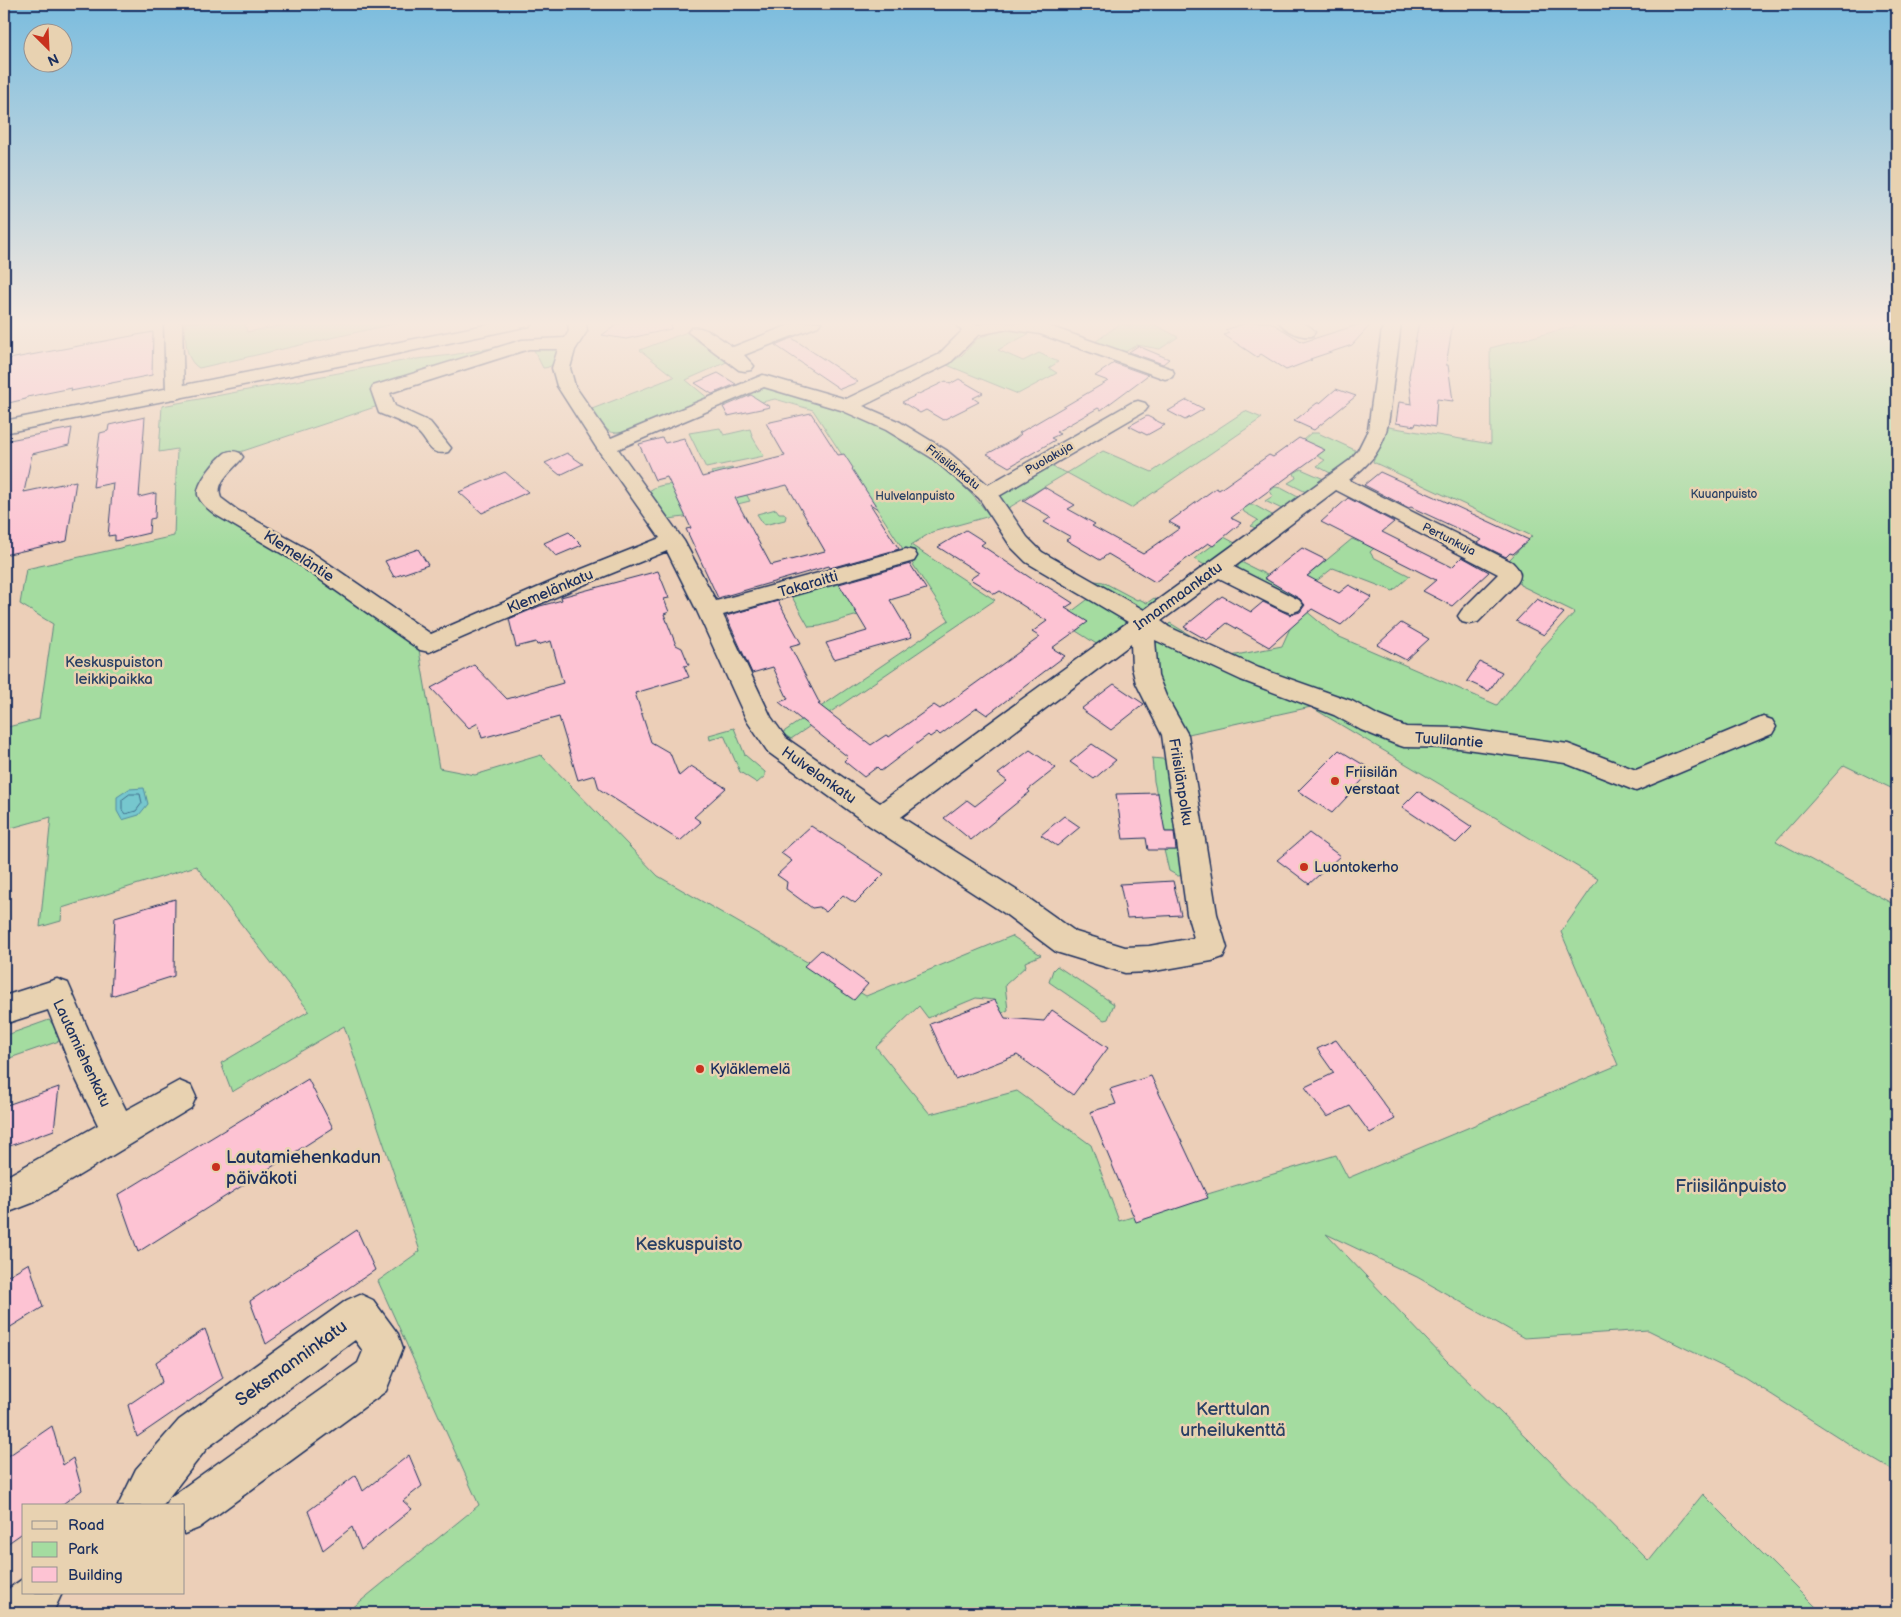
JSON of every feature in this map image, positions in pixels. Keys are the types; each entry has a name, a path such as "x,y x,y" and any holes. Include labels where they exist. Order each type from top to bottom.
{"street":[{"path":"4,415 115,397"},
{"path":"4,427 134,397"},
{"path":"382,397 386,409 423,426 442,448"},
{"name":"Hulvelankatu","path":"575,397 606,447 673,541 709,611 760,721 777,745 880,818 1014,904 1067,943 1125,960 1149,960 1212,948"},
{"path":"606,447 724,397"},
{"name":"Friisilänkatu","path":"819,397 848,406 893,426 939,454 987,494 1019,542 1034,557 1144,621"},
{"path":"848,406 865,397"},
{"name":"Innanmaankatu","path":"880,818 1357,464 1367,452 1378,430 1382,397"},
{"name":"Puolakuja","path":"987,494 1138,407"},
{"name":"Klemeläntie","path":"233,457 210,486 208,493 210,499 224,510 286,545 429,644"},
{"name":"Pertunkuja","path":"1335,481 1504,567 1509,572 1509,578 1470,616"},
{"name":"Klemelänkatu","path":"429,644 575,580 673,541"},
{"name":"Takaraitti","path":"709,611 906,556"},
{"path":"1218,568 1292,605"},
{"name":"Tuulilantie","path":"1144,621 1161,633 1250,674 1343,708 1370,724 1404,737 1459,738 1568,754 1636,781 1763,727"},
{"name":"Friisilänpolku","path":"1144,621 1145,675 1151,691 1167,716 1175,735 1202,914 1212,948"},
{"name":"Lautamiehenkatu","path":"4,1010 57,993 91,1076 119,1132"},
{"path":"4,1196 22,1189 179,1097"},
{"name":"Seksmanninkatu","path":"140,1504 151,1484 193,1434 360,1313 384,1348 372,1377 185,1512"},
{"path":"12,1613 39,1594"}],"green space":[{"path":"208,397 375,397 381,405 222,458 203,488 276,546 418,644 439,768 475,775 541,755 658,876 866,996 1012,936 1041,955 1025,962 1026,966 1005,985 1008,1010 1002,1013 994,1000 976,998 928,1018 919,1006 876,1047 930,1114 1017,1091 1091,1145 1119,1221 1336,1155 1348,1178 1618,1065 1561,932 1598,879 1311,707 1184,735 1162,696 1151,643 1170,623 1226,657 1282,646 1294,619 1305,610 1335,635 1497,705 1542,648 1575,612 1520,585 1509,560 1532,536 1373,462 1381,444 1383,426 1491,444 1491,397 1897,397 1897,791 1844,765 1776,841 1897,906 1897,1473 1744,1377 1648,1330 1524,1338 1417,1277 1326,1234 1446,1360 1527,1438 1649,1561 1703,1494 1822,1613 346,1613 479,1505 378,1281 420,1251 344,1026 232,1092 221,1063 309,1011 196,866 62,908 61,921 40,927 51,817 4,830 4,728 39,719 53,624 20,604 26,569 174,536 177,449 159,452 162,406"},
{"path":"622,397 707,397 709,399 642,427 617,433 609,431 592,409"},
{"name":"Hulvelanpuisto","path":"737,397 804,397 863,419 910,444 932,459 953,476 990,516 932,532 911,545 995,600 791,739 782,733 949,620 813,410 775,399 727,410 723,403"},
{"path":"1245,411 1262,418 1131,508 1067,473 1103,451 1152,472"},
{"path":"720,428 724,435 750,429 764,456 706,468 689,433"},
{"path":"1311,433 1318,433 1355,450 1357,455 1334,475 1317,466 1325,460 1317,456 1325,450 1303,440"},
{"path":"1050,466 1067,473 1005,510 1001,506 999,496"},
{"path":"732,468 750,501 669,519 649,491 667,485 677,485 726,500 711,472"},
{"path":"1301,469 1324,479 1325,483 1306,492 1288,483 1296,478 1294,473"},
{"path":"1275,487 1298,497 1299,502 1284,510 1265,501 1273,496 1270,491"},
{"path":"1249,505 1254,505 1274,516 1259,530 1251,526 1258,520 1244,512 1243,509"},
{"path":"776,509 779,513 784,513 786,516 785,520 764,525 757,514"},
{"path":"1367,535 1381,542 1370,552 1373,557 1410,576 1393,591 1333,568 1296,597 1292,598 1238,569 1238,564 1241,562 1267,575 1264,578 1288,592 1352,539 1359,542"},
{"path":"1224,537 1237,544 1210,568 1194,559"},
{"path":"1093,582 1103,582 1137,600 1139,599 1147,603 1154,598 1158,601 1143,613"},
{"path":"839,584 858,615 820,626 809,627 792,597"},
{"path":"1091,597 1121,616 1125,623 1098,645 1076,631 1087,622 1071,612"},
{"path":"734,728 745,755 765,772 765,776 757,783 740,772 724,735 710,740 709,735"},
{"path":"1152,758 1172,760 1186,875 1178,876 1169,871 1164,850 1179,850 1176,832 1165,832 1154,781"},
{"path":"1057,966 1114,1004 1108,1019 1104,1020 1049,982 1053,970"},
{"path":"49,1020 65,1039 4,1060 4,1036"}],"water":[{"path":"144,788 148,804 139,815 122,820 117,811 117,797 129,789"}],"building":[{"path":"4,397 27,397 26,399 4,404"},
{"path":"745,397 755,397 770,407 728,416 723,407"},
{"path":"912,397 974,397 979,402 943,420 926,410 920,413 902,402"},
{"path":"1080,397 1118,397 1101,410 1098,408 1056,432 1060,434 1051,438 1055,440 1009,467 987,454 1015,439 1021,434 1019,433"},
{"path":"1326,397 1354,397 1314,430 1294,421 1317,403 1320,403"},
{"path":"1411,397 1453,397 1453,401 1437,399 1435,427 1416,423 1415,426 1396,423 1399,402 1412,404"},
{"path":"1187,400 1204,409 1185,420 1168,411"},
{"path":"811,413 838,455 844,454 878,509 870,504 899,549 830,568 829,566 718,598 686,529 691,528 667,477 655,480 639,444 662,438 665,443 684,438 702,477 785,456 766,423","holes":["787,485 825,551 771,565 735,498"]},
{"path":"1147,416 1165,425 1147,435 1129,426"},
{"path":"145,417 139,497 156,493 155,518 150,519 149,533 115,541 115,535 108,536 113,483 93,487 100,433 108,431 109,425"},
{"path":"72,428 69,445 32,454 24,492 76,481 67,541 4,555 4,441"},
{"path":"1299,438 1325,450 1231,518 1241,523 1213,546 1208,543 1155,582 1108,554 1100,560 1066,540 1071,537 1044,522 1051,517 1023,501 1044,487 1075,505 1068,509 1095,524 1092,526 1143,554 1180,528 1169,522 1216,488 1219,490 1269,455 1273,457"},
{"path":"567,453 583,464 560,475 545,463"},
{"path":"505,472 528,492 482,513 459,492"},
{"path":"1380,472 1529,540 1513,554 1510,553 1506,557 1478,543 1482,540 1411,507 1409,508 1364,485"},
{"path":"1348,498 1394,522 1382,532 1452,567 1462,557 1489,572 1452,606 1423,591 1436,580 1321,522"},
{"path":"966,530 985,542 981,545 1038,583 1040,582 1073,603 1065,608 1088,622 1052,648 1065,656 987,715 977,708 940,735 937,732 930,737 928,735 881,771 877,767 864,777 844,761 848,757 779,702 788,699 773,667 752,673 726,616 778,601 801,643 790,646 820,704 818,704 871,745 886,735 889,737 934,705 940,709 1040,637 1032,632 1047,621 1000,591 995,594 970,579 979,573 938,547"},
{"path":"569,532 582,545 556,556 544,543"},
{"path":"1302,548 1326,560 1307,576 1339,593 1349,585 1372,597 1341,625 1312,609 1269,647 1227,623 1207,640 1184,627 1222,596 1251,612 1263,602 1290,615 1300,612 1305,605 1300,599 1264,578"},
{"path":"418,549 428,565 394,577 385,561"},
{"path":"910,564 926,589 890,600 912,637 834,659 826,643 867,631 839,584"},
{"path":"658,571 669,598 664,599 669,612 664,614 676,645 682,648 689,665 684,666 689,677 635,693 651,742 670,753 679,776 691,766 726,788 694,817 701,822 680,841 599,789 595,775 578,780 559,717 482,738 478,723 469,728 431,688 474,665 507,699 563,683 551,641 537,645 536,642 516,647 509,619 540,606 562,600 561,597"},
{"path":"1537,599 1564,613 1544,635 1516,621"},
{"path":"1401,623 1429,639 1406,660 1377,645"},
{"path":"1480,662 1502,672 1489,691 1467,681"},
{"path":"1114,684 1144,704 1111,730 1081,709"},
{"path":"1092,744 1116,760 1094,779 1070,762"},
{"path":"1030,750 1056,768 1028,790 1030,792 971,840 944,818 967,800 975,806 1007,781 998,774"},
{"name":"Friisilän verstaat","path":"1339,750 1372,770 1332,813 1298,791"},
{"path":"1418,791 1472,827 1456,843 1402,807"},
{"path":"1158,793 1165,832 1174,832 1176,850 1148,850 1146,838 1123,839 1116,794"},
{"path":"1064,816 1080,827 1057,846 1041,835"},
{"path":"811,826 884,874 855,903 843,895 826,912 819,907 812,908 786,889 787,882 777,875 792,861 781,853"},
{"path":"1309,833 1340,856 1309,884 1277,860"},
{"path":"1173,881 1181,915 1127,918 1120,884"},
{"path":"175,899 174,976 111,996 115,917"},
{"path":"821,950 868,984 854,1000 804,966"},
{"path":"995,1000 1005,1018 1044,1021 1052,1010 1108,1048 1073,1095 1017,1055 955,1079 930,1024"},
{"path":"1336,1040 1395,1119 1370,1133 1350,1106 1327,1117 1305,1087 1334,1073 1317,1049"},
{"path":"1151,1076 1208,1198 1136,1222 1090,1112 1116,1104 1110,1089"},
{"path":"308,1079 333,1128 138,1252 118,1195"},
{"path":"59,1087 54,1130 4,1148 4,1106"},
{"path":"357,1230 375,1270 266,1344 250,1301"},
{"path":"29,1263 43,1307 4,1331 4,1278"},
{"path":"205,1329 223,1378 137,1437 128,1405 162,1382 156,1362"},
{"path":"52,1426 63,1465 73,1458 82,1490 63,1504 22,1504 22,1533 4,1546 4,1459"},
{"path":"409,1455 422,1486 403,1501 412,1509 361,1550 352,1527 323,1550 308,1511 356,1475 363,1491"}],"place":[{"name":"Friisilän verstaat","path":"1335,781"},
{"name":"Luontokerho","path":"1304,867"},
{"name":"Kyläklemelä","path":"700,1069"},
{"name":"Lautamiehenkadun päiväkoti","path":"216,1167"}],"park label":[{"name":"Kuuanpuisto","path":"1724,494"},
{"name":"Keskuspuiston leikkipaikka","path":"114,670"},
{"name":"Friisilänpuisto","path":"1731,1186"},
{"name":"Keskuspuisto","path":"689,1244"},
{"name":"Kerttulan urheilukenttä","path":"1233,1419"}]}
